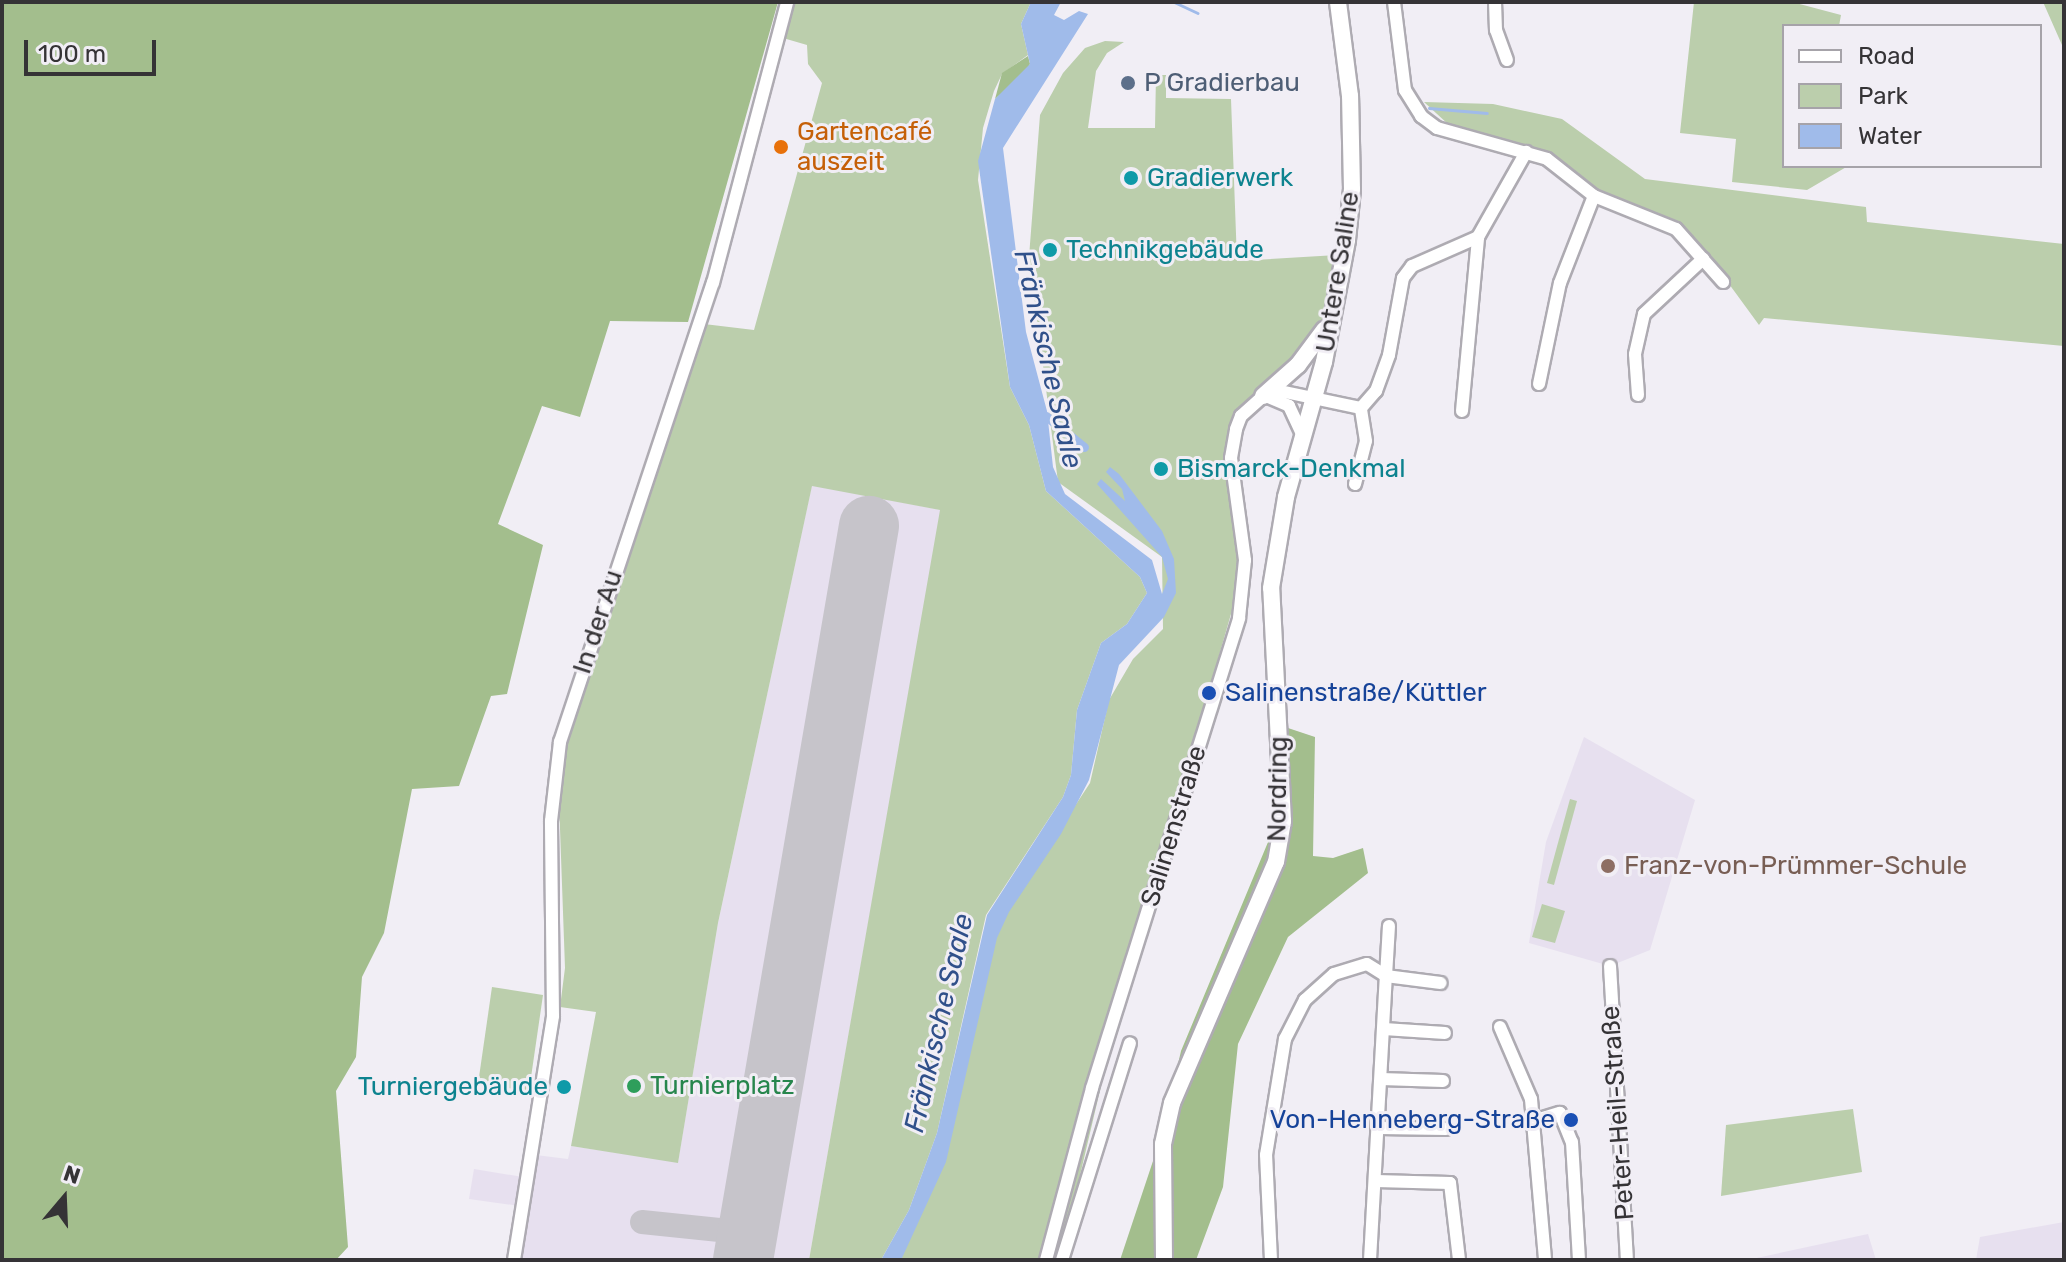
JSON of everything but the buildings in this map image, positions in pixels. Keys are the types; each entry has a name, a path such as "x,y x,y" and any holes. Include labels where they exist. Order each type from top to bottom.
{"main road":[{"name":"Untere Saline","path":"1314,397 1352,189 1350,96 1338,2"},
{"path":"1263,396 1298,365 1329,321"},
{"name":"Nordring","path":"1164,1260 1163,1144 1172,1103 1276,862 1283,776 1271,588 1286,497 1314,397"}],"street":[{"name":"In der Au","path":"514,1260 553,1016 551,821 560,742 713,283 787,2"},
{"path":"1394,2 1405,90 1421,116 1437,128 1547,159 1594,196 1676,229 1723,282"},
{"path":"1495,2 1496,30 1507,60"},
{"path":"1462,411 1478,237 1526,152"},
{"path":"1539,384 1560,283 1594,196"},
{"path":"1361,408 1376,391 1389,355 1403,278 1412,266 1478,237"},
{"path":"1638,395 1635,354 1644,314 1703,259"},
{"path":"1263,396 1280,391 1361,408"},
{"path":"1263,396 1289,406 1303,436"},
{"name":"Salinenstraße","path":"1046,1260 1092,1088 1239,618 1245,560 1231,458 1241,416 1263,396"},
{"path":"1355,484 1366,441 1361,408"},
{"path":"1370,1260 1389,926"},
{"path":"1271,1260 1266,1155 1285,1039 1305,1000 1334,974 1367,964 1386,976 1441,983"},
{"name":"Peter-Heil-Straße","path":"1610,966 1627,1260"},
{"path":"1500,1027 1531,1099 1545,1260"},
{"path":"1384,1029 1445,1033"},
{"path":"1062,1260 1130,1043"},
{"path":"1381,1079 1443,1081"},
{"path":"1533,1121 1560,1113 1572,1142 1579,1260"},
{"path":"1379,1128 1446,1129"},
{"path":"1376,1181 1450,1183 1459,1260"}],"shaded area":[{"path":"812,485 941,510 809,1260 517,1260 536,1155 568,1159 571,1146 678,1162 718,923"},
{"name":"Franz-von-Prümmer-Schule","path":"1584,737 1695,800 1650,950 1610,966 1529,943 1546,842"},
{"path":"474,1169 523,1177 520,1206 469,1199"},
{"path":"2064,1222 2064,1260 1976,1260 1980,1237"},
{"path":"1868,1234 1876,1260 1747,1260"}],"green space":[{"path":"2,2 778,2 688,322 610,321 580,417 542,406 498,524 543,545 507,694 491,696 459,786 412,789 384,933 362,977 356,1057 336,1091 348,1247 336,1260 2,1260"},
{"path":"792,2 1031,2 1021,24 1028,55 1002,74 994,91 983,128 978,180 1010,387 1029,425 1046,491 1140,577 1147,593 1127,624 1101,643 1077,710 1071,775 1063,797 986,915 937,1133 909,1210 881,1260 809,1260 940,510 812,486 718,923 678,1163 571,1146 596,1012 560,1007 565,968 559,801 566,734 704,324 754,330 822,83 808,64 807,45 783,38"},
{"path":"1694,2 1792,2 1841,15 1839,24 1782,24 1782,168 1845,168 1807,190 1732,182 1736,139 1680,133"},
{"path":"2043,2 2064,3 2064,62 2062,45"},
{"path":"1105,41 1124,42 1107,53 1096,71 1088,128 1155,128 1156,75 1166,75 1166,98 1231,99 1237,261 1337,255 1318,341 1241,416 1231,467 1239,562 1233,607 1127,976 1060,1260 892,1260 918,1216 994,929 1090,783 1109,700 1133,659 1163,629 1162,557 1058,482 1029,257 1040,115 1063,73 1085,48"},
{"path":"1028,56 1030,64 1023,75 995,99 1002,73"},
{"path":"1424,102 1493,104 1562,119 1645,179 1866,207 1867,222 2064,244 2064,346 1764,318 1759,325 1702,247 1674,221 1611,199 1552,153 1449,125"},
{"path":"1279,725 1315,737 1313,856 1333,858 1363,848 1368,873 1288,937 1238,1044 1223,1187 1196,1260 1120,1260 1161,1137 1181,1051 1276,823"},
{"path":"1570,799 1577,801 1554,885 1547,883"},
{"path":"1542,904 1565,911 1555,943 1532,937"},
{"path":"492,987 543,995 529,1091 478,1084"},
{"path":"1853,1109 1862,1172 1721,1196 1726,1125"}],"water":[{"path":"1031,2 1061,2 1054,15 1064,20 1079,11 1088,14 1003,148 1026,332 1047,411 1053,467 1065,494 1152,560 1162,594 1168,579 1162,557 1097,484 1101,479 1125,501 1122,489 1106,472 1110,467 1119,474 1162,531 1174,559 1176,593 1164,617 1119,665 1089,780 1061,834 1009,912 997,938 946,1162 902,1258 881,1260 909,1210 937,1133 987,915 1063,797 1071,775 1077,710 1101,643 1127,624 1147,593 1140,577 1046,491 1029,425 1010,387 978,161 995,99 1030,64 1021,24"}],"waterway":[{"path":"1174,2 1198,13"},
{"path":"1429,108 1487,113"},
{"name":"Fränkische Saale","path":"1046,416 1084,447"}],"taxiway":[{"path":"642,1222 748,1233"}],"runway":[{"path":"743,1260 869,526"}],"place":[{"name":"P Gradierbau","path":"1128,83"},
{"name":"Gartencafé auszeit","path":"781,147"},
{"name":"Gradierwerk","path":"1131,178"},
{"name":"Technikgebäude","path":"1050,250"},
{"name":"Bismarck-Denkmal","path":"1161,469"},
{"name":"Salinenstraße/Küttler","path":"1209,693"},
{"name":"Franz-von-Prümmer-Schule","path":"1608,866"},
{"name":"Turnierplatz","path":"634,1086"},
{"name":"Turniergebäude","path":"564,1087"},
{"name":"Von-Henneberg-Straße","path":"1571,1120"}]}
